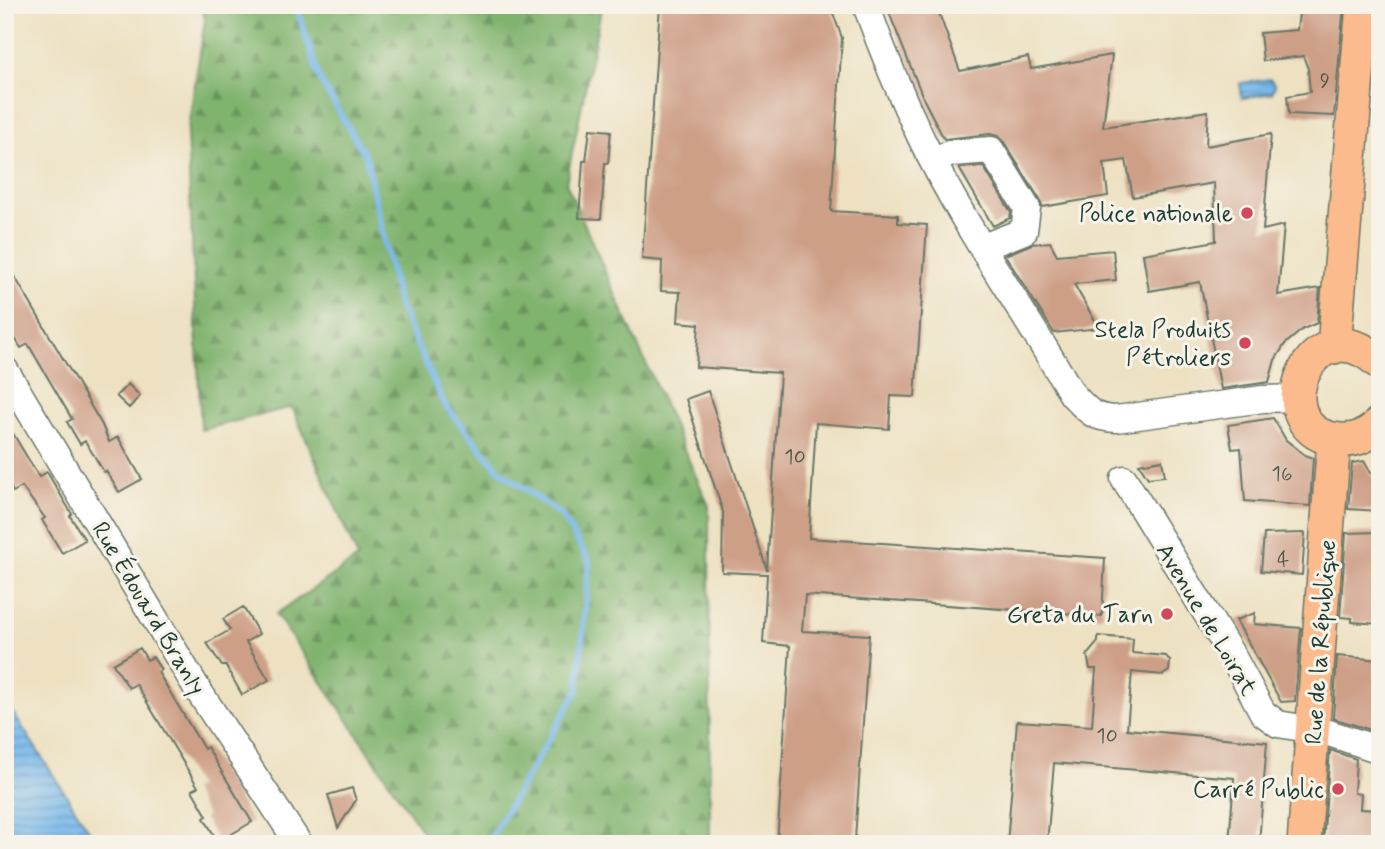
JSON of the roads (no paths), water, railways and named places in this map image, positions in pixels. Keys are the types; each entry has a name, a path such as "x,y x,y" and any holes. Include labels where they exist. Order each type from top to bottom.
{"main road":[{"path":"1357,352 1363,5"},
{"path":"1357,352 1380,71"},
{"path":"1357,352 1311,359 1298,383 1298,397 1301,412 1320,434 1364,438"},
{"name":"Rue de la République","path":"1304,844 1313,729 1364,438"}],"street":[{"path":"866,5 890,72 933,160 1072,394 1084,407 1099,418 1116,419 1298,397"},
{"path":"933,160 952,153 990,150 1027,208 1024,231 983,247"},
{"name":"Rue Édouard Branly","path":"5,370 198,690 299,844"},
{"name":"Avenue de Loirat","path":"1124,479 1233,657 1263,713 1278,724 1313,729 1380,750"}],"water":[{"path":"1270,79 1275,85 1272,93 1242,98 1240,83"},
{"path":"5,702 15,716 98,844 5,844"}],"waterway":[{"path":"296,5 320,80 366,157 398,303 444,404 499,470 562,516 589,561 578,690 487,844"}],"place":[{"name":"Police nationale","path":"1247,213"},
{"name":"Stela Produits Pétroliers","path":"1245,343"},
{"name":"Greta du Tarn","path":"1167,614"},
{"name":"Carré Public","path":"1338,789"}]}
